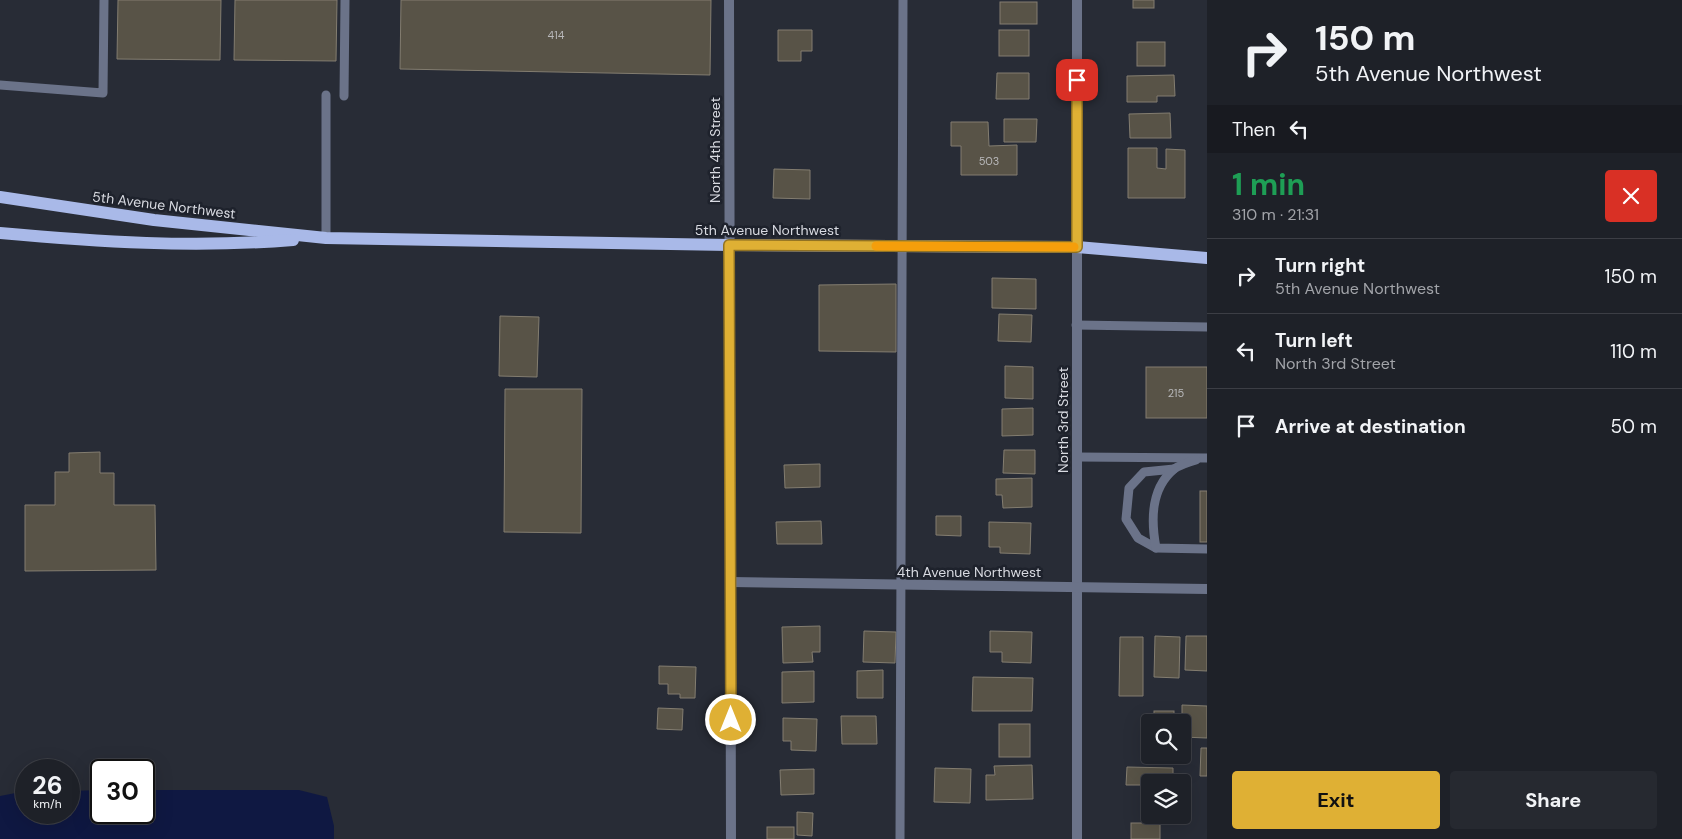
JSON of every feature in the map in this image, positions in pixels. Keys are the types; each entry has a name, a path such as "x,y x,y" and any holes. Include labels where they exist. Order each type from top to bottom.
{"main road":[{"name":"5th Avenue Northwest","path":"0,197 154,220 326,238 729,245 1077,247 1207,258"},
{"name":"5th Avenue Northwest","path":"0,232 68,240 164,244 252,244 326,238"}],"street":[{"name":"North 4th Street","path":"728,0 731,839"},
{"name":"North 3rd Street","path":"1077,0 1077,839"},
{"name":"4th Avenue Northwest","path":"730,582 902,586 1207,588"}],"lane":[{"path":"0,85 103,93 104,0"},
{"path":"344,96 346,0"},
{"path":"900,839 903,0"},
{"path":"326,96 326,238"},
{"path":"1076,325 1207,327"},
{"path":"1077,457 1203,458"},
{"path":"1203,458 1174,469 1144,472 1129,488 1126,519 1138,538 1156,548 1207,549"},
{"path":"1156,548 1151,525 1156,494 1174,469"}],"water":[{"path":"90,790 90,824 155,824 155,790 299,790 327,797 334,826 334,839 0,839 0,796 15,793 15,824 80,824 80,791"}],"building":[{"path":"118,0 221,0 220,60 117,59"},
{"path":"235,0 337,0 336,61 234,60"},
{"path":"401,0 711,0 710,75 400,69"},
{"path":"1133,0 1154,0 1154,8 1133,8"},
{"path":"1000,2 1037,2 1037,24 1000,24"},
{"path":"778,30 812,30 812,51 801,51 801,61 778,61"},
{"path":"999,30 1029,30 1029,56 999,56"},
{"path":"1137,42 1165,42 1165,66 1137,66"},
{"path":"997,73 1029,73 1029,99 996,99"},
{"path":"1174,75 1175,96 1157,96 1157,102 1127,102 1127,76"},
{"path":"1170,113 1171,138 1130,138 1129,114"},
{"path":"1004,119 1037,119 1036,142 1004,142"},
{"path":"951,122 988,122 989,146 1017,145 1017,175 961,175 961,146 951,146"},
{"path":"1128,148 1157,148 1157,168 1166,169 1166,149 1185,150 1185,198 1128,198"},
{"path":"774,169 810,170 810,199 773,198"},
{"path":"992,278 1036,279 1036,309 992,308"},
{"path":"896,284 896,352 819,351 819,285"},
{"path":"999,314 1032,315 1031,342 998,341"},
{"path":"500,316 539,317 537,377 499,376"},
{"path":"1005,366 1033,367 1033,399 1005,398"},
{"path":"1146,367 1207,367 1207,418 1146,418"},
{"path":"505,389 582,389 581,533 504,532"},
{"path":"1033,408 1033,435 1002,436 1002,409"},
{"path":"1004,450 1035,450 1035,474 1003,473"},
{"path":"100,452 100,473 114,473 114,505 155,505 156,570 25,571 25,505 55,505 55,472 69,472 69,453"},
{"path":"820,464 820,487 785,488 784,465"},
{"path":"1032,478 1032,507 1003,508 1002,495 996,495 996,479"},
{"path":"1200,491 1207,491 1207,542 1200,542"},
{"path":"936,516 961,516 961,536 936,535"},
{"path":"821,521 822,544 777,544 776,522"},
{"path":"989,522 1031,523 1030,554 1000,553 1000,547 989,547"},
{"path":"820,626 820,652 812,652 813,662 783,663 782,627"},
{"path":"864,631 896,632 895,663 863,662"},
{"path":"990,631 1032,632 1031,663 1002,662 1002,652 990,652"},
{"path":"1155,636 1180,637 1179,678 1154,677"},
{"path":"1186,636 1207,636 1207,671 1185,670"},
{"path":"1120,637 1143,637 1143,696 1119,696"},
{"path":"659,666 696,667 695,698 680,698 680,694 668,694 668,684 659,684"},
{"path":"883,670 883,698 857,698 857,671"},
{"path":"814,671 814,702 782,703 782,672"},
{"path":"973,677 1033,678 1032,711 972,711"},
{"path":"1182,705 1207,706 1207,738 1191,737 1191,714 1182,714"},
{"path":"658,708 683,709 682,730 657,729"},
{"path":"1154,711 1174,711 1174,714 1154,714"},
{"path":"841,716 876,716 877,744 842,744"},
{"path":"783,718 817,719 816,751 791,750 791,741 783,741"},
{"path":"999,724 1030,724 1030,757 999,757"},
{"path":"1201,748 1207,748 1207,776 1200,776"},
{"path":"1032,765 1033,799 986,800 986,775 995,775 994,766"},
{"path":"1127,767 1173,768 1173,774 1141,774 1141,785 1126,785"},
{"path":"935,768 971,769 970,803 934,802"},
{"path":"814,769 814,794 781,795 780,770"},
{"path":"797,812 813,813 812,836 797,835"},
{"path":"1131,823 1160,824 1160,839 1131,839"},
{"path":"767,827 794,827 794,839 767,839"}],"slow traffic":[{"path":"876,246 1074,247"}],"route":[{"path":"731,720 729,245 1077,247 1077,80"}]}
